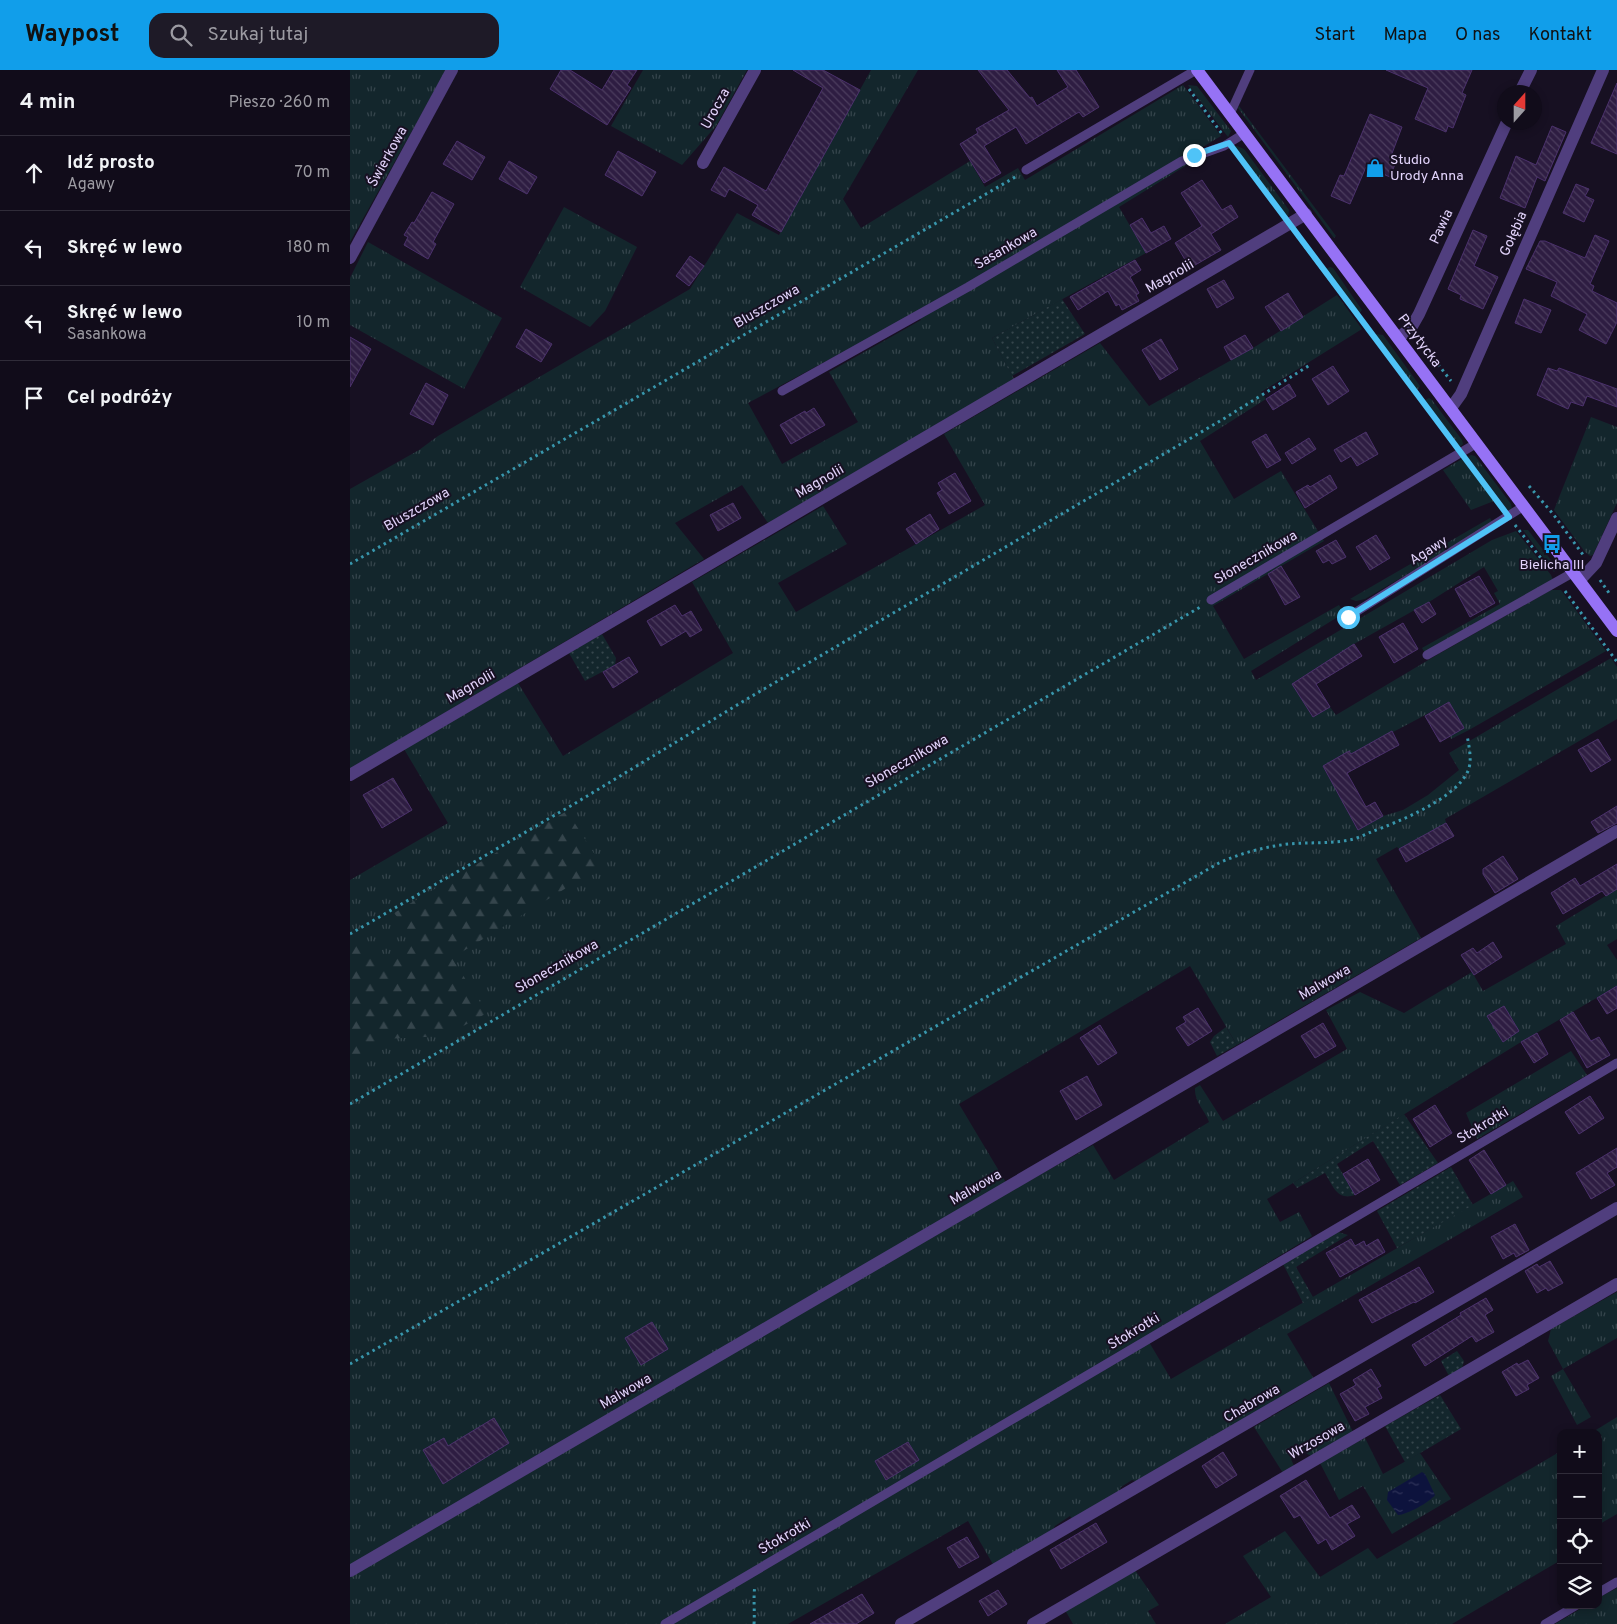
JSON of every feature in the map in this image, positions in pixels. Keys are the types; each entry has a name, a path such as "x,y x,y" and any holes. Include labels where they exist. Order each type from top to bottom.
{"main road":[{"name":"Przytycka","path":"1197,70 1617,631"}],"street":[{"name":"Świerkowa","path":"350,258 452,70"},
{"name":"Urocza","path":"703,163 755,70"},
{"path":"1524,85 1531,70"},
{"name":"Gołębia","path":"1451,408 1461,394 1603,70"},
{"name":"Pawia","path":"1398,338 1411,328 1419,314 1503,130"},
{"name":"Magnolii","path":"350,775 1306,214"},
{"path":"1577,576 1596,563 1617,518"},
{"name":"Malwowa","path":"350,1572 1617,831"},
{"name":"Chabrowa","path":"901,1624 1617,1208"},
{"name":"Wrzosowa","path":"1033,1624 1617,1284"}],"lane":[{"path":"1026,170 1197,70"},
{"path":"1230,114 1250,70"},
{"name":"Sasankowa","path":"782,391 968,287 1182,161 1229,143 1245,134"},
{"name":"Słonecznikowa","path":"1211,600 1477,443"},
{"name":"Agawy","path":"1348,617 1524,506"},
{"path":"1427,655 1558,581 1577,576"},
{"name":"Stokrotki","path":"665,1624 1617,1063"},
{"path":"1602,1591 1617,1582"},
{"path":"1545,1624 1571,1609"}],"path":[{"path":"1181,78 1288,225 1558,581 1617,662"},
{"name":"Bluszczowa","path":"350,564 1026,170"},
{"path":"350,934 566,809 756,694 1225,418 1310,365"},
{"name":"Słonecznikowa","path":"350,1104 1211,600"},
{"path":"350,1364 1219,863 1242,853 1280,846 1351,840 1395,823 1426,807 1457,785 1467,773 1470,755 1467,735"},
{"path":"754,1624 754,1594 762,1566"}],"green space":[{"path":"350,70 446,70 350,242"},
{"path":"643,70 747,70 716,126 682,165 611,126"},
{"path":"871,70 918,70 843,199 861,228 970,161 985,187 1018,168 1025,180 1183,85 1221,136 1191,154 1195,160 1119,207 1146,253 992,338 1014,379 768,523 742,485 675,523 704,559 350,769 350,489 690,289 737,213 779,235","holes":["916,313 921,320 829,372 858,422 782,464 748,403"]},
{"path":"1188,85 1197,86 1231,131 1228,137"},
{"path":"1239,106 1336,236 1334,238 1238,108"},
{"path":"1237,146 1244,149 1289,210 1288,218 1234,147"},
{"path":"564,207 637,247 605,311 590,327 520,287"},
{"path":"368,242 502,318 464,389 350,325 350,278"},
{"path":"1333,268 1362,310 1359,313 1326,269"},
{"path":"1337,295 1362,329 1261,392 1266,399 1200,441 1234,499 1281,471 1324,541 1213,606 1244,659 1339,605 1344,613 1251,671 1256,680 1492,540 1516,531 1553,580 1425,653 1422,648 1500,604 1494,593 1498,591 1484,567 1429,602 1354,644 1293,683 1313,717 1330,707 1336,715 1551,590 1561,590 1606,651 1451,739 1450,736 1464,728 1448,702 1323,767 1359,830 1383,816 1403,810 1428,795 1459,770 1449,753 1611,658 1617,667 1617,719 1445,819 1446,823 1399,849 1397,847 1376,859 1421,938 1237,1045 1190,966 959,1104 1011,1191 1093,1145 1114,1180 1209,1122 1196,1098 1195,1088 1200,1085 1223,1121 1347,1049 1326,1010 1360,992 1404,1013 1472,972 1483,991 1566,944 1556,926 1617,889 1617,939 1607,945 1617,960 1617,986 1521,1042 1267,1199 1280,1222 1299,1212 1312,1236 1146,1337 1171,1379 1513,1181 1523,1197 1287,1334 1314,1379 1139,1482 1132,1480 1121,1487 1118,1494 1072,1519 1070,1516 1055,1526 1051,1533 994,1566 968,1521 788,1624 350,1624 350,880 448,823 404,749 518,683 563,756 733,653 692,582 823,506 847,544 778,583 796,612 985,505 944,434 1100,343 1149,406 1253,348","holes":["1504,1006 1519,1031 1503,1042 1487,1016"]},
{"path":"1062,299 1085,334 1012,376 992,338"},
{"path":"1375,334 1383,335 1420,386 1417,391"},
{"path":"1429,398 1462,440 1463,444 1460,447 1425,400"},
{"path":"1591,417 1617,427 1617,503 1593,555 1590,556 1554,510"},
{"path":"1471,455 1475,456 1511,504 1512,509 1510,513 1468,457"},
{"path":"1462,459 1494,501 1471,510 1443,470"},
{"path":"1490,518 1493,523 1489,526 1365,599 1356,601 1350,599"},
{"path":"1523,530 1528,530 1557,568 1554,572"},
{"path":"602,634 616,658 615,665 585,681 569,653"},
{"path":"567,811 602,866 452,958 487,1013 445,1036 384,1039 350,1060 350,938 359,932 377,961 416,940 394,913"},
{"path":"1226,1027 1237,1045 1217,1056 1210,1042 1214,1036"},
{"path":"1571,1051 1587,1075 1477,1139 1466,1113"},
{"path":"1404,1114 1438,1163 1400,1185 1373,1141 1337,1164 1355,1195 1344,1196 1340,1194 1333,1187 1325,1173 1297,1188 1293,1183"},
{"path":"1451,1167 1473,1205 1397,1248 1377,1211"},
{"path":"1338,1232 1348,1235 1296,1267 1313,1297 1303,1303 1283,1264"},
{"path":"1617,1292 1617,1338 1563,1369 1548,1341 1551,1329"},
{"path":"1457,1351 1464,1361 1462,1368 1449,1376 1441,1361"},
{"path":"1563,1369 1591,1417 1577,1425 1551,1376"},
{"path":"1329,1383 1353,1432 1311,1456 1304,1452 1291,1459 1294,1466 1283,1473 1254,1427"},
{"path":"1440,1395 1461,1429 1405,1462 1385,1426"},
{"path":"1617,1417 1617,1514 1602,1523 1602,1429 1598,1429"},
{"path":"1365,1438 1383,1474 1420,1453 1451,1499 1392,1534 1363,1486 1339,1500 1320,1463"},
{"path":"1557,1453 1557,1562 1452,1624 1225,1624 1271,1597 1243,1556 1285,1531 1320,1577 1368,1548 1377,1559"},
{"path":"1135,1570 1159,1605 1148,1611 1156,1624 1073,1624 1065,1610"},
{"path":"1617,1588 1617,1624 1555,1624 1580,1609 1602,1609 1602,1596"}],"water":[{"path":"1422,1472 1425,1474 1435,1495 1418,1508 1398,1515 1387,1500 1388,1492"}],"building":[{"path":"561,70 570,70 602,90 614,70 637,70 627,85 631,88 607,125 550,89"},
{"path":"793,70 823,70 860,90 781,232 752,215 758,205 729,189 725,197 711,190 724,167 766,191 823,88"},
{"path":"978,70 1007,70 1030,98 1032,97 1037,106 1068,87 1057,70 1076,70 1099,107 1083,117 1079,112 1026,144 1016,127 984,146 1001,173 984,183 960,144 978,133 976,129 1009,110"},
{"path":"1386,70 1472,70 1462,93 1466,95 1453,128 1448,126 1446,132 1415,119 1428,88"},
{"path":"1617,83 1617,154 1591,143"},
{"path":"1370,114 1402,127 1391,156 1397,159 1390,177 1366,167 1350,204 1331,196 1340,175 1344,176"},
{"path":"1552,126 1566,132 1545,181 1537,177 1525,208 1500,198 1516,156 1536,165"},
{"path":"457,141 485,157 472,180 443,164"},
{"path":"618,151 656,172 642,196 605,175"},
{"path":"509,161 537,177 527,194 499,179"},
{"path":"1202,180 1222,210 1231,205 1238,217 1211,234 1221,250 1190,268 1175,243 1202,226 1181,193"},
{"path":"1576,184 1589,189 1585,196 1594,200 1584,222 1563,213"},
{"path":"432,192 454,204 433,242 436,244 428,259 404,245 408,237 404,235 412,222 414,223"},
{"path":"1142,218 1151,233 1164,226 1171,239 1146,253 1130,225"},
{"path":"1473,230 1487,236 1474,266 1498,277 1483,309 1460,299 1461,295 1448,289"},
{"path":"1595,235 1609,241 1590,284 1594,286 1592,291 1617,303 1617,322 1606,344 1579,330 1587,314 1551,296 1557,282 1526,269 1540,241 1545,241 1585,258"},
{"path":"690,256 704,266 689,286 676,276"},
{"path":"1135,260 1141,270 1130,277 1139,293 1136,295 1139,301 1122,310 1119,304 1116,306 1108,291 1078,310 1070,297"},
{"path":"1224,280 1234,298 1217,308 1207,289"},
{"path":"1288,293 1303,317 1281,331 1265,307"},
{"path":"1524,299 1551,310 1541,333 1515,323"},
{"path":"526,329 552,344 541,362 516,347"},
{"path":"1245,335 1253,348 1231,360 1224,347"},
{"path":"350,337 371,349 350,387"},
{"path":"1161,339 1178,369 1160,380 1142,350"},
{"path":"1333,366 1349,391 1328,405 1312,379"},
{"path":"1548,368 1557,371 1559,368 1617,389 1617,407 1587,396 1583,406 1571,402 1568,409 1537,395"},
{"path":"426,383 448,395 433,425 410,414"},
{"path":"1289,384 1296,396 1273,410 1266,399"},
{"path":"814,408 825,425 791,444 780,425"},
{"path":"1366,432 1378,454 1357,466 1351,456 1341,462 1334,450"},
{"path":"1266,434 1281,460 1267,468 1252,442"},
{"path":"1309,438 1316,449 1292,464 1285,453"},
{"path":"955,473 971,501 949,514 937,493 942,490 938,483"},
{"path":"1330,475 1337,488 1305,508 1296,492 1308,485 1310,487"},
{"path":"733,503 741,518 718,531 710,515"},
{"path":"930,514 939,529 916,544 906,529"},
{"path":"1376,535 1390,558 1370,570 1356,547"},
{"path":"1336,540 1346,557 1332,564 1329,560 1323,563 1316,551"},
{"path":"1281,566 1300,597 1285,605 1268,574"},
{"path":"1479,576 1495,603 1470,617 1455,589"},
{"path":"1429,602 1436,614 1422,623 1414,610"},
{"path":"675,605 682,616 691,611 702,630 690,637 686,631 661,646 647,621"},
{"path":"1403,623 1418,649 1394,663 1379,637"},
{"path":"1354,644 1362,656 1316,684 1330,707 1313,717 1292,684"},
{"path":"629,657 638,672 613,688 603,672"},
{"path":"1449,702 1464,728 1440,742 1425,716"},
{"path":"1392,731 1399,745 1347,773 1366,807 1375,802 1383,816 1358,830 1323,766 1349,751 1351,754"},
{"path":"1598,739 1611,760 1591,772 1578,750"},
{"path":"393,778 412,810 382,828 363,795"},
{"path":"1617,806 1617,823 1598,833 1591,822"},
{"path":"1446,823 1454,836 1406,862 1399,849"},
{"path":"1503,856 1518,879 1495,893 1483,874 1483,869"},
{"path":"1617,864 1617,889 1606,896 1602,891 1563,914 1551,893 1575,878 1580,886"},
{"path":"1493,942 1502,957 1474,975 1461,955 1473,948 1477,953"},
{"path":"1617,986 1617,1008 1607,1014 1597,998"},
{"path":"1504,1006 1519,1031 1503,1042 1487,1016"},
{"path":"1198,1008 1212,1031 1188,1046 1176,1028 1186,1022 1183,1017"},
{"path":"1573,1012 1591,1041 1599,1037 1610,1055 1587,1068 1560,1020"},
{"path":"1323,1023 1336,1046 1315,1058 1301,1036"},
{"path":"1100,1025 1117,1053 1098,1065 1080,1038"},
{"path":"1537,1033 1548,1054 1534,1063 1521,1042"},
{"path":"1087,1076 1102,1105 1076,1120 1060,1091"},
{"path":"1590,1096 1604,1118 1579,1134 1565,1112"},
{"path":"1435,1105 1452,1133 1430,1147 1413,1119"},
{"path":"1617,1148 1617,1167 1607,1173 1615,1185 1591,1199 1576,1173"},
{"path":"1484,1150 1506,1185 1491,1194 1469,1160"},
{"path":"1368,1159 1380,1180 1355,1195 1343,1174"},
{"path":"1515,1224 1529,1250 1516,1257 1514,1253 1503,1259 1491,1237"},
{"path":"1351,1239 1355,1246 1364,1241 1366,1246 1378,1239 1385,1252 1340,1277 1326,1253"},
{"path":"1550,1261 1563,1283 1548,1291 1546,1288 1537,1293 1525,1271 1537,1264 1539,1267"},
{"path":"1419,1267 1434,1292 1372,1323 1359,1300"},
{"path":"1486,1298 1493,1310 1485,1315 1494,1332 1476,1342 1472,1336 1425,1366 1412,1345"},
{"path":"652,1322 668,1349 641,1365 625,1338"},
{"path":"1528,1360 1539,1378 1527,1385 1529,1389 1516,1396 1502,1372 1517,1363 1518,1365"},
{"path":"1371,1369 1381,1386 1377,1388 1382,1398 1365,1407 1369,1414 1355,1421 1340,1394 1356,1385 1353,1380"},
{"path":"494,1418 509,1443 443,1484 423,1450 444,1438 448,1446"},
{"path":"908,1442 919,1460 886,1480 875,1461"},
{"path":"1223,1452 1237,1475 1216,1488 1202,1466"},
{"path":"1306,1480 1330,1518 1352,1505 1360,1517 1347,1524 1355,1536 1332,1550 1326,1539 1318,1544 1300,1515 1294,1518 1280,1496"},
{"path":"1096,1523 1107,1542 1061,1569 1050,1550"},
{"path":"967,1537 979,1557 959,1568 947,1548"},
{"path":"998,1590 1007,1604 988,1616 979,1601"},
{"path":"862,1594 874,1613 856,1624 810,1624"}],"place":[{"name":"Studio Urody Anna","path":"1375,168"},
{"name":"Bielicha III","path":"1552,544"}],"route":[{"path":"1194,155 1229,143 1288,225 1509,517 1348,617"}]}
